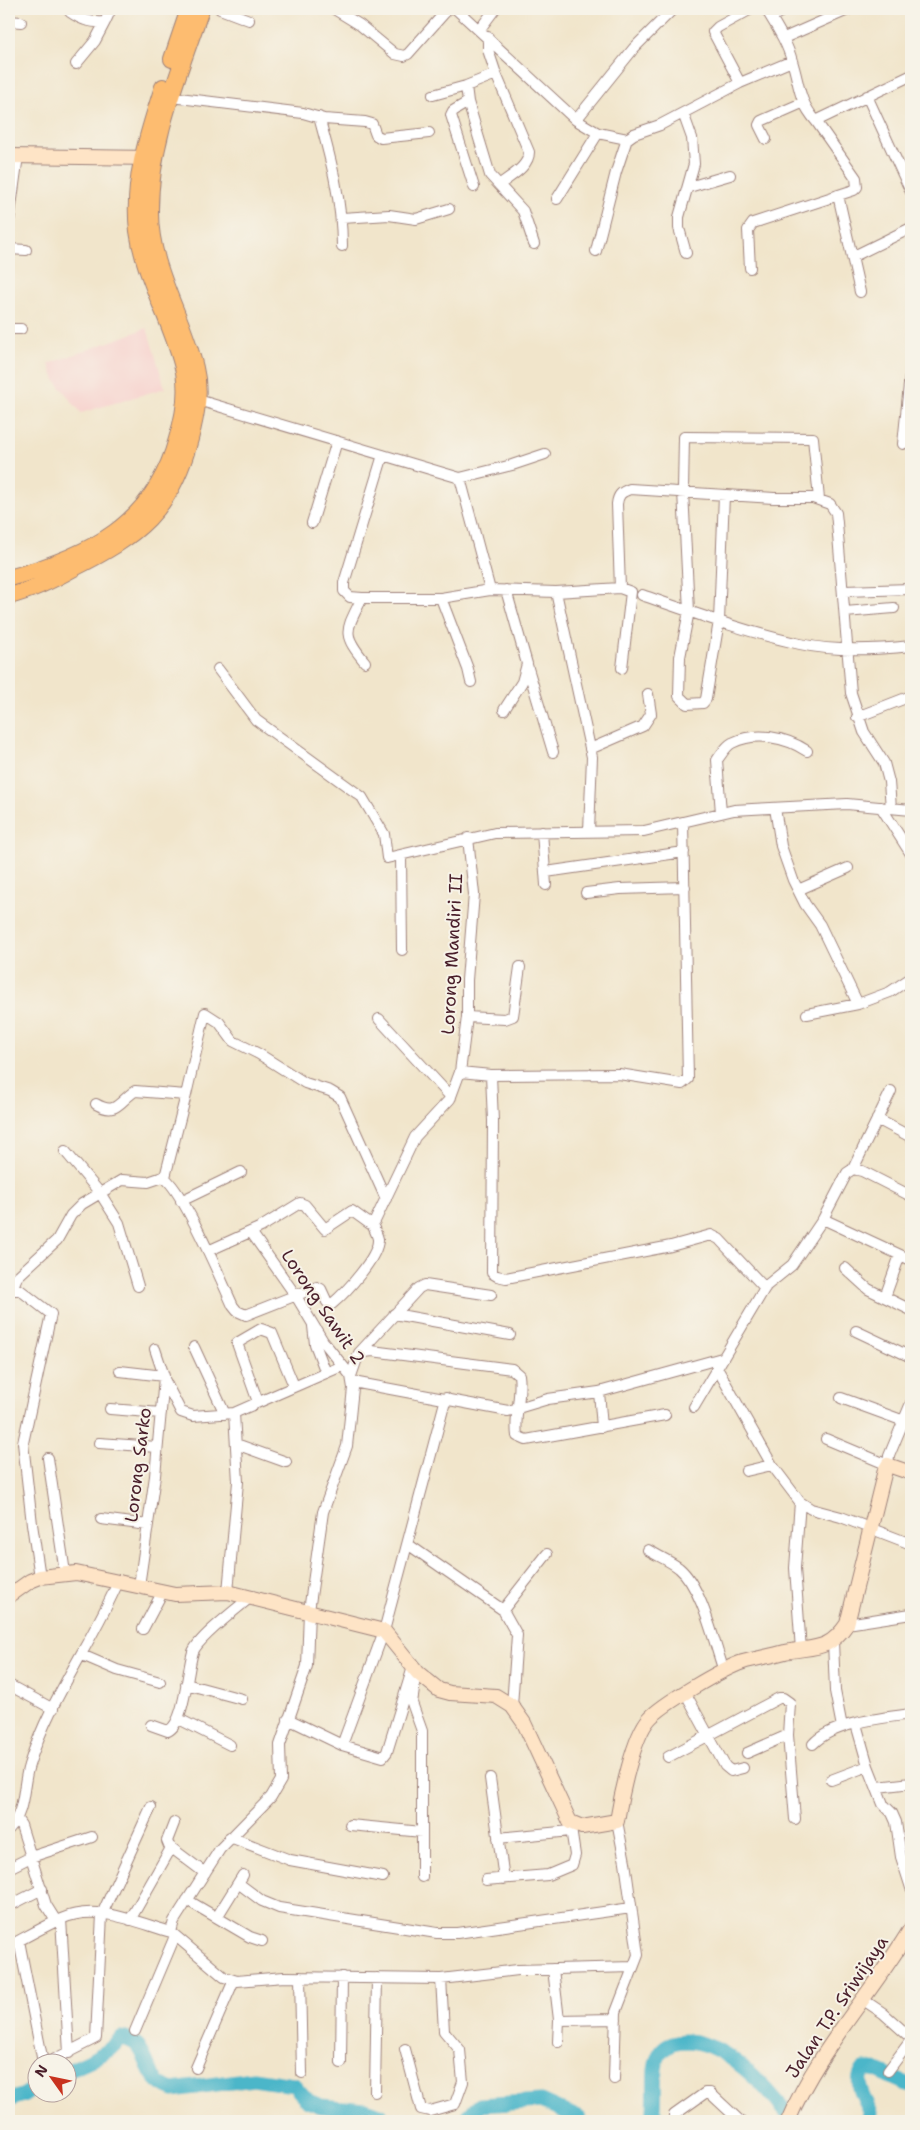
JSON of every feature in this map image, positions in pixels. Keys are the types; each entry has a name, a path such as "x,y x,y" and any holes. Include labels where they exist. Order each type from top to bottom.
{"main road":[{"path":"9,578 34,571 72,556 113,533 132,519 152,497 173,456 186,399 184,372 156,298 138,232 137,214 148,161 189,9"},
{"path":"9,596 30,591 113,548 140,528 162,504 175,483 184,460 198,400 196,369 168,294 154,247 150,214 148,161 201,9"}],"street":[{"path":"76,64 95,41 111,9"},
{"path":"220,9 249,20"},
{"path":"334,9 360,25 395,54 404,56 408,54 448,9"},
{"path":"456,9 480,29 512,63 576,120 598,133 627,139 683,113 740,83 792,61"},
{"path":"480,29 495,9"},
{"path":"576,120 634,48 673,9"},
{"path":"740,83 713,32 718,27 751,9"},
{"path":"750,268 748,230 752,223 854,190 857,183 802,103 792,61 784,38 768,13 786,9"},
{"path":"784,38 850,9"},
{"path":"70,12 86,21 105,22"},
{"path":"9,21 22,22"},
{"path":"488,37 488,50 496,74 529,152 529,159 525,164 499,185"},
{"path":"433,95 466,86 496,74"},
{"path":"816,121 910,76"},
{"path":"466,86 468,102 490,175 523,211 534,244"},
{"path":"867,96 911,192"},
{"path":"171,97 365,122 372,124 376,135 381,138 429,133"},
{"path":"468,102 453,111 451,115 474,187"},
{"path":"766,139 759,126 761,121 802,103"},
{"path":"683,113 692,138 694,164 679,217 679,228 686,252"},
{"path":"319,117 335,174 342,218 342,246"},
{"path":"557,199 598,133"},
{"path":"596,251 616,172 627,139"},
{"path":"9,221 11,161 148,161"},
{"path":"689,187 730,175"},
{"path":"838,195 860,292"},
{"path":"342,218 390,215 416,218 449,209"},
{"path":"852,257 911,228"},
{"path":"9,249 26,250"},
{"path":"9,329 21,329"},
{"path":"903,444 911,366"},
{"path":"198,400 460,478 512,465 545,454"},
{"path":"724,495 719,621 706,699 703,704 687,704 678,696 680,657 689,611 683,491 684,437 813,438 819,499"},
{"path":"312,523 337,441"},
{"path":"383,455 344,583 344,591 350,597 441,598 476,594 490,590 556,592 620,588 631,592 622,668"},
{"path":"460,478 490,590"},
{"path":"620,588 618,497 622,492 630,489 683,491 724,495 819,499 830,504 836,513 844,590 851,693 857,717 869,743 884,763 889,782 886,807 911,854"},
{"path":"844,590 911,589"},
{"path":"506,590 553,752"},
{"path":"556,592 592,757 589,831"},
{"path":"642,595 719,621 801,644 847,649 911,646"},
{"path":"362,598 349,624 347,636 350,644 365,662"},
{"path":"441,598 468,669 471,682"},
{"path":"845,612 894,608"},
{"path":"504,710 522,682 527,664"},
{"path":"218,669 256,720 362,797 384,834 387,858 495,833 644,831 734,810 847,804 911,810"},
{"path":"590,749 643,726 651,714 648,694"},
{"path":"857,717 911,696"},
{"path":"721,813 717,760 732,743 755,738 780,737 794,742 807,751"},
{"path":"775,808 780,846 798,890 820,925 858,1004"},
{"path":"460,1072 491,1075 620,1074 682,1084 686,1082 688,1079 683,822"},
{"path":"542,832 546,885"},
{"name":"Lorong Mandiri II","path":"451,1097 460,1072 467,1017 467,980 474,894 468,838"},
{"path":"546,872 684,852"},
{"path":"401,855 402,950"},
{"path":"798,890 848,868"},
{"path":"586,893 620,889 685,887"},
{"path":"467,1017 505,1019 513,1016 520,967"},
{"path":"807,1014 858,1004 890,992 911,978"},
{"path":"372,1224 378,1238 377,1244 362,1273 347,1291 330,1304 317,1287 246,1315 237,1311 181,1201 165,1178 205,1013 219,1022 233,1041 305,1083 330,1091 340,1097 386,1199"},
{"path":"372,1224 418,1132 451,1097 379,1019"},
{"path":"491,1075 493,1121 492,1273 506,1278 651,1250 711,1235 719,1239 765,1288"},
{"path":"96,1104 103,1109 116,1107 135,1091 186,1095"},
{"path":"694,1407 765,1288 789,1268 823,1218 847,1173 852,1169 891,1091"},
{"path":"878,1119 911,1136"},
{"path":"65,1151 100,1193 123,1231 138,1286"},
{"path":"852,1169 862,1171 911,1196"},
{"path":"181,1201 241,1172"},
{"path":"40,1577 23,1443 51,1314 20,1290 10,1290 17,1277 59,1238 71,1215 82,1204 122,1180 148,1182 165,1178"},
{"path":"208,1251 251,1232 300,1203 305,1205 325,1229 352,1211 366,1223 372,1224"},
{"path":"823,1218 911,1260"},
{"name":"Lorong Sawit 2","path":"135,2031 173,1934 171,1927 204,1873 230,1837 277,1790 282,1772 280,1745 307,1666 309,1611 323,1512 347,1446 352,1379 313,1326 296,1296 251,1232"},
{"path":"884,1297 900,1255"},
{"path":"845,1268 868,1289 911,1310"},
{"path":"492,1295 425,1285 418,1288 359,1353 352,1379 508,1411 548,1400 600,1392 722,1358"},
{"path":"394,1314 510,1335"},
{"path":"313,1326 315,1344 326,1373"},
{"path":"258,1402 237,1343 261,1329 272,1333 294,1386"},
{"path":"856,1331 911,1357"},
{"path":"194,1347 229,1413 236,1444 238,1482 228,1592"},
{"name":"Lorong Sarko","path":"139,1586 148,1525 164,1377 155,1349"},
{"path":"359,1353 372,1351 512,1369 519,1375 520,1381 516,1410 517,1436 526,1440 602,1428 665,1415"},
{"path":"120,1371 164,1377 181,1412 186,1415 229,1413 342,1366"},
{"path":"717,1368 772,1465 800,1502 811,1509 870,1528 911,1544"},
{"path":"600,1392 602,1428"},
{"path":"342,1745 384,1631 409,1544 446,1398"},
{"path":"841,1398 904,1421"},
{"path":"614,2079 616,2012 638,1955 617,1821 620,1800 637,1743 648,1720 661,1708 724,1671 742,1662 818,1648 833,1641 847,1624 889,1456 911,1402"},
{"path":"110,1409 160,1413"},
{"path":"826,1439 911,1473"},
{"path":"99,1443 157,1447"},
{"path":"236,1444 286,1462"},
{"path":"48,1458 65,1573"},
{"path":"746,1470 772,1465"},
{"path":"800,1502 796,1568 801,1650"},
{"path":"101,1519 148,1525"},
{"path":"409,1544 503,1610 517,1635 512,1706"},
{"path":"648,1550 679,1568 690,1581 724,1671"},
{"path":"503,1610 547,1554"},
{"path":"9,1596 30,1581 40,1577 65,1573 119,1580 175,1594 228,1592 252,1596 384,1631 416,1670 439,1690 450,1693 496,1696 512,1706 524,1723 571,1826 575,1855 572,1865 548,1875 486,1880"},
{"path":"9,1829 21,1810 29,1766 53,1709 104,1616 119,1580"},
{"path":"143,1629 162,1591"},
{"path":"151,1725 168,1732 179,1719 193,1652 198,1643 252,1596"},
{"path":"847,1624 911,1614"},
{"path":"833,1641 835,1691 842,1727"},
{"path":"82,1655 117,1670 160,1682"},
{"path":"288,1719 342,1745 383,1757 387,1752 416,1670"},
{"path":"416,1670 411,1698 422,1731 422,1877"},
{"path":"186,1684 242,1699"},
{"path":"9,1685 53,1709"},
{"path":"686,1694 728,1770 735,1771 743,1768"},
{"path":"668,1757 783,1698 790,1704 788,1735 795,1819"},
{"path":"813,1744 842,1727 911,1714"},
{"path":"179,1719 230,1745"},
{"path":"856,1724 868,1766 878,1787 883,1804 892,1813 896,1822 901,1857 911,1888"},
{"path":"747,1753 788,1735"},
{"path":"831,1780 868,1766"},
{"path":"490,1778 504,1879"},
{"path":"878,1787 911,1783"},
{"path":"71,2052 96,2038 102,1914 151,1807"},
{"path":"17,1819 21,1825 48,1908 58,1920 69,2052"},
{"path":"498,1838 571,1826 582,1827 617,1821"},
{"path":"174,1824 168,1841 171,1848 204,1873"},
{"path":"350,1825 422,1832"},
{"path":"9,1868 31,1857 92,1837"},
{"path":"230,1837 290,1860 383,1877"},
{"path":"130,1920 171,1848"},
{"path":"217,1917 241,1879 262,1901 279,1908 437,1933 457,1932 632,1908"},
{"path":"9,1906 42,1890"},
{"path":"187,1900 250,1937 262,1941"},
{"path":"9,1946 58,1920 78,1914 102,1914 130,1920 173,1934 224,1977 234,1980 300,1977 441,1979 518,1970 633,1967"},
{"name":"Jalan T.P. Sriwijaya","path":"788,2121 807,2080 862,1999 894,1958 911,1928"},
{"path":"19,1941 41,2052"},
{"path":"553,1969 559,2020 558,2042"},
{"path":"300,1977 302,2073"},
{"path":"341,2063 342,1978"},
{"path":"375,2092 377,1978"},
{"path":"405,2049 420,2109 430,2111 455,2104 460,2097 463,2082 460,2050 444,2031 441,1979"},
{"path":"196,2068 234,1980"},
{"path":"862,1999 883,2013 911,2039 888,2071"},
{"path":"559,2020 616,2019"},
{"path":"674,2115 705,2093 710,2093 740,2121"}],"shaded area":[{"path":"147,328 165,388 81,413 55,380 49,364"}],"waterway":[{"path":"78,2066 110,2049 121,2038 131,2041 138,2046 154,2077 173,2090 253,2079 294,2085 308,2101 321,2106 365,2110 380,2115 385,2121"},
{"path":"652,2121 658,2058 662,2050 670,2044 686,2041 701,2043 732,2059 760,2083 793,2121"},
{"path":"867,2121 871,2113 861,2091 859,2080 864,2069 873,2069 911,2086"},
{"path":"9,2100 28,2092"},
{"path":"467,2121 469,2115 480,2105 541,2101 579,2118 580,2121"}]}
